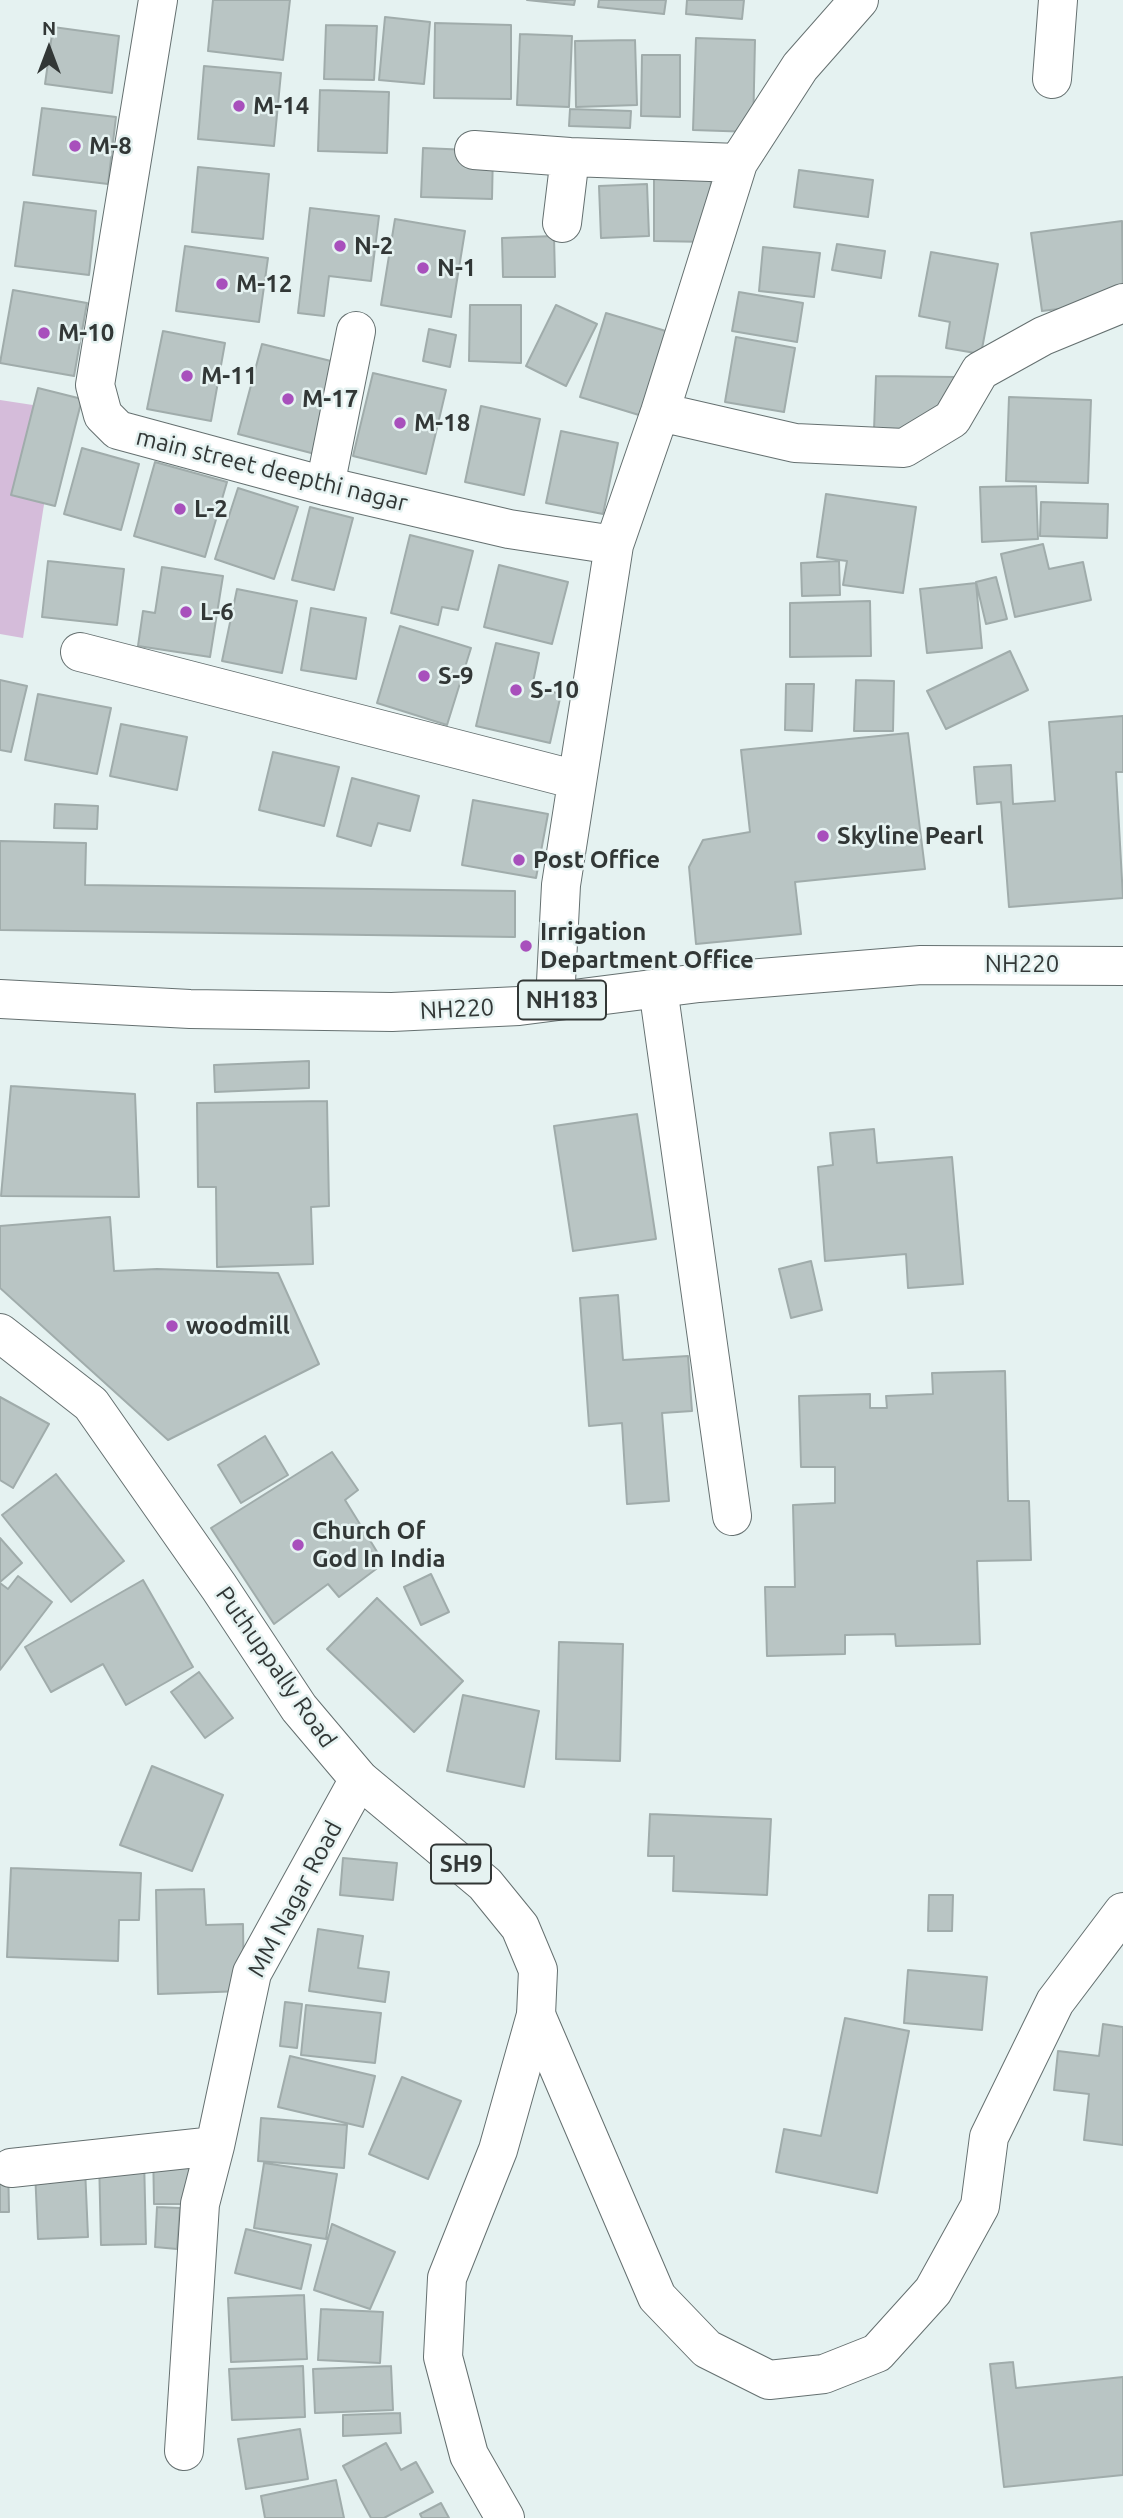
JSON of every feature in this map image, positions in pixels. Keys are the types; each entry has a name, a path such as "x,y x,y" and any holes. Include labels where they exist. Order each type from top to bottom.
{"main road":[{"name":"main street deepthi nagar","path":"158,0 95,385 103,415 118,430 325,486 509,528 614,545"},
{"path":"555,1001 561,885 614,545 660,412 738,163 800,67 859,0"},
{"path":"1052,79 1058,0"},
{"path":"474,150 570,157 738,163"},
{"path":"562,223 570,157"},
{"path":"660,412 794,443 904,448 952,419 980,371 1042,336 1123,303"},
{"path":"325,486 356,331"},
{"path":"80,652 577,780"},
{"name":"NH220","path":"0,999 190,1009 392,1012 555,1001 658,988 921,965 1123,966"},
{"path":"658,988 732,1516"},
{"name":"Puthuppally Road","path":"0,1334 91,1404 299,1708 359,1779 485,1884 520,1927 538,1970 536,2015 498,2150 447,2278 443,2357 469,2455 505,2518"},
{"name":"MM Nagar Road","path":"184,2451 200,2204 252,1973 359,1779"},
{"path":"536,2015 657,2297 707,2348 769,2380 824,2374 877,2353 933,2291 979,2206 989,2137 1055,2002 1123,1912"},
{"path":"11,2168 215,2146"}],"shaded area":[{"path":"0,400 59,409 23,638 0,634"}],"building":[{"path":"213,0 290,0 283,60 208,51"},
{"path":"527,0 575,0 574,5"},
{"path":"599,0 666,0 664,14 598,7"},
{"path":"687,0 744,0 742,19 686,14"},
{"path":"385,17 430,22 424,84 379,80"},
{"path":"435,23 511,25 511,99 434,98"},
{"path":"326,25 377,26 374,80 324,79"},
{"path":"53,27 119,36 112,93 45,84"},
{"path":"520,34 572,36 569,107 517,105"},
{"path":"696,38 755,40 753,132 693,130"},
{"path":"635,40 637,105 576,107 575,41"},
{"path":"642,55 680,55 680,117 641,116"},
{"name":"M-14","path":"204,66 281,73 274,146 198,139"},
{"path":"320,90 389,92 387,153 318,151"},
{"name":"M-8","path":"42,108 116,117 108,184 33,175"},
{"path":"570,109 631,111 630,128 569,126"},
{"path":"423,148 493,151 492,199 421,197"},
{"path":"198,167 269,174 263,239 192,232"},
{"path":"799,170 873,180 868,217 794,207"},
{"path":"654,173 711,173 710,242 654,241"},
{"path":"647,184 649,236 601,238 599,186"},
{"path":"24,202 96,211 89,275 15,266"},
{"name":"N-2","path":"310,208 379,216 371,281 329,276 324,316 298,313"},
{"name":"N-1","path":"395,219 465,231 451,317 381,305"},
{"path":"1122,221 1123,301 1042,311 1031,233"},
{"path":"554,236 555,277 503,277 502,238"},
{"path":"837,244 885,251 881,278 832,270"},
{"name":"M-12","path":"185,246 268,258 259,322 176,311"},
{"path":"763,247 820,253 814,297 759,291"},
{"path":"931,252 998,264 981,354 946,348 950,322 919,316"},
{"name":"M-10","path":"13,290 87,303 74,376 0,363"},
{"path":"739,292 803,303 797,342 732,331"},
{"path":"470,305 521,305 521,363 469,361"},
{"path":"556,305 597,324 566,386 526,366"},
{"path":"606,313 679,335 652,419 580,397"},
{"path":"429,329 456,335 450,367 423,361"},
{"name":"M-11","path":"163,331 225,343 211,421 147,409"},
{"path":"736,337 795,348 784,412 725,402"},
{"name":"M-17","path":"262,344 339,363 315,454 238,434"},
{"name":"M-18","path":"373,373 446,390 426,474 353,456"},
{"path":"876,376 956,377 954,432 874,430"},
{"path":"38,388 82,399 55,506 11,495"},
{"path":"1009,397 1091,400 1088,483 1006,481"},
{"path":"481,406 540,419 524,495 465,482"},
{"path":"561,431 618,443 603,514 546,503"},
{"path":"82,448 139,464 121,530 64,514"},
{"name":"L-2","path":"155,462 227,482 205,557 134,536"},
{"path":"1036,486 1038,539 982,542 980,487"},
{"path":"238,488 298,507 274,579 215,559"},
{"path":"826,494 916,507 903,593 843,585 847,561 817,557"},
{"path":"1041,502 1108,504 1107,538 1040,536"},
{"path":"310,507 353,518 334,590 292,580"},
{"path":"410,535 473,551 458,610 442,607 438,625 391,613"},
{"path":"1043,544 1049,569 1083,562 1091,600 1015,617 1001,554"},
{"path":"48,561 124,569 117,625 42,617"},
{"path":"839,561 840,595 802,596 801,563"},
{"path":"499,565 568,582 552,644 484,627"},
{"name":"L-6","path":"162,567 223,576 210,657 138,646 143,611 155,613"},
{"path":"996,577 1007,619 986,624 976,582"},
{"path":"976,583 982,648 927,653 920,589"},
{"path":"237,589 297,601 282,673 222,661"},
{"path":"870,601 871,656 790,657 790,603"},
{"path":"311,608 366,618 356,679 301,670"},
{"name":"S-9","path":"400,626 471,648 447,725 377,703"},
{"name":"S-10","path":"496,643 539,653 532,687 561,694 550,743 476,726"},
{"path":"1010,651 1028,690 946,729 927,691"},
{"path":"0,680 27,686 11,752 0,750"},
{"path":"856,680 894,681 893,731 854,731"},
{"path":"786,684 814,684 812,731 785,730"},
{"path":"38,694 111,708 97,774 25,760"},
{"path":"1123,716 1123,772 1116,772 1123,898 1009,907 1001,802 977,804 974,767 1011,765 1013,804 1055,801 1049,722"},
{"path":"121,724 187,737 177,790 110,776"},
{"name":"Skyline Pearl","path":"908,733 925,869 795,882 801,934 696,944 689,867 703,840 750,832 741,750"},
{"path":"273,752 339,767 324,826 259,810"},
{"path":"352,778 419,796 410,831 378,823 371,846 337,836"},
{"path":"473,800 548,814 536,878 462,865"},
{"path":"55,804 98,806 97,829 54,828"},
{"path":"0,841 86,843 85,885 515,891 515,937 0,930"},
{"path":"309,1061 309,1088 215,1092 214,1065"},
{"path":"11,1086 135,1094 139,1197 1,1196"},
{"path":"327,1101 329,1206 311,1207 313,1264 217,1267 216,1187 198,1187 197,1103"},
{"path":"637,1114 656,1239 573,1251 554,1126"},
{"path":"874,1129 877,1163 952,1157 963,1284 908,1288 906,1254 825,1261 818,1167 833,1165 830,1133"},
{"name":"woodmill","path":"110,1217 114,1271 157,1269 278,1273 319,1364 168,1440 0,1288 0,1226"},
{"path":"811,1261 822,1310 791,1318 779,1269"},
{"path":"618,1295 623,1360 688,1356 692,1411 662,1413 669,1501 627,1504 622,1423 589,1426 580,1298"},
{"path":"1005,1371 1008,1501 1029,1501 1031,1560 977,1561 980,1644 896,1646 895,1634 845,1635 845,1654 767,1656 765,1587 795,1587 793,1505 835,1503 835,1467 801,1467 799,1396 870,1394 870,1408 887,1408 886,1396 933,1394 932,1373"},
{"path":"0,1397 49,1424 13,1488 0,1480"},
{"path":"265,1436 288,1475 241,1503 218,1465"},
{"name":"Church Of God In India","path":"332,1452 358,1490 345,1500 384,1563 339,1597 328,1584 274,1624 211,1528"},
{"path":"56,1474 124,1561 71,1602 2,1515"},
{"path":"0,1538 22,1563 0,1582"},
{"path":"431,1574 449,1612 421,1625 404,1587"},
{"path":"18,1576 52,1602 0,1670 0,1583 8,1589"},
{"path":"143,1580 193,1667 126,1705 103,1664 51,1692 25,1647"},
{"path":"377,1598 463,1681 414,1732 327,1649"},
{"path":"559,1642 623,1644 620,1761 556,1759"},
{"path":"199,1672 233,1718 205,1738 171,1692"},
{"path":"463,1695 539,1711 524,1787 447,1771"},
{"path":"152,1766 223,1795 192,1871 120,1845"},
{"path":"650,1814 771,1819 767,1895 673,1891 674,1856 648,1856"},
{"path":"343,1858 397,1863 393,1900 340,1895"},
{"path":"11,1868 141,1873 139,1920 119,1920 118,1961 7,1957"},
{"path":"204,1889 206,1925 243,1924 244,1991 158,1994 156,1890"},
{"path":"929,1895 953,1895 952,1931 928,1931"},
{"path":"318,1929 363,1936 358,1968 389,1972 385,2002 309,1991"},
{"path":"908,1970 987,1977 982,2030 904,2023"},
{"path":"285,2002 302,2004 297,2048 280,2046"},
{"path":"306,2005 381,2013 375,2063 301,2055"},
{"path":"845,2018 909,2031 877,2193 776,2172 784,2129 821,2136"},
{"path":"1103,2024 1123,2027 1123,2145 1084,2140 1089,2094 1054,2090 1058,2051 1099,2056"},
{"path":"290,2056 375,2076 363,2127 278,2107"},
{"path":"402,2077 461,2101 428,2179 369,2154"},
{"path":"261,2118 347,2125 344,2168 258,2161"},
{"path":"84,2145 88,2237 38,2239 34,2147"},
{"path":"153,2146 194,2146 194,2204 154,2204"},
{"path":"144,2157 146,2244 101,2245 99,2158"},
{"path":"0,2161 8,2161 9,2212 0,2212"},
{"path":"264,2163 337,2174 326,2239 254,2228"},
{"path":"157,2207 180,2208 177,2249 155,2247"},
{"path":"332,2224 395,2252 370,2309 314,2290"},
{"path":"246,2229 311,2245 301,2289 235,2273"},
{"path":"304,2295 307,2359 231,2362 228,2298"},
{"path":"321,2309 383,2312 380,2363 318,2360"},
{"path":"1013,2362 1016,2388 1123,2377 1123,2475 1004,2487 990,2364"},
{"path":"303,2366 305,2417 232,2420 229,2369"},
{"path":"391,2366 393,2410 315,2413 313,2369"},
{"path":"400,2413 401,2433 343,2436 343,2415"},
{"path":"300,2429 308,2479 246,2489 238,2439"},
{"path":"386,2443 401,2470 416,2462 433,2492 384,2518 371,2518 343,2466"},
{"path":"336,2480 344,2518 265,2518 261,2496"},
{"path":"441,2503 449,2518 422,2518 420,2514"}],"place":[{"name":"M-14","path":"239,106"},
{"name":"M-8","path":"75,146"},
{"name":"N-2","path":"340,246"},
{"name":"N-1","path":"423,268"},
{"name":"M-12","path":"222,284"},
{"name":"M-10","path":"44,333"},
{"name":"M-11","path":"187,376"},
{"name":"M-17","path":"288,399"},
{"name":"M-18","path":"400,423"},
{"name":"L-2","path":"180,509"},
{"name":"L-6","path":"186,612"},
{"name":"S-9","path":"424,676"},
{"name":"S-10","path":"516,690"},
{"name":"Skyline Pearl","path":"823,836"},
{"name":"Post Office","path":"519,860"},
{"name":"Irrigation Department Office","path":"526,946"},
{"name":"woodmill","path":"172,1326"},
{"name":"Church Of God In India","path":"298,1545"}]}
